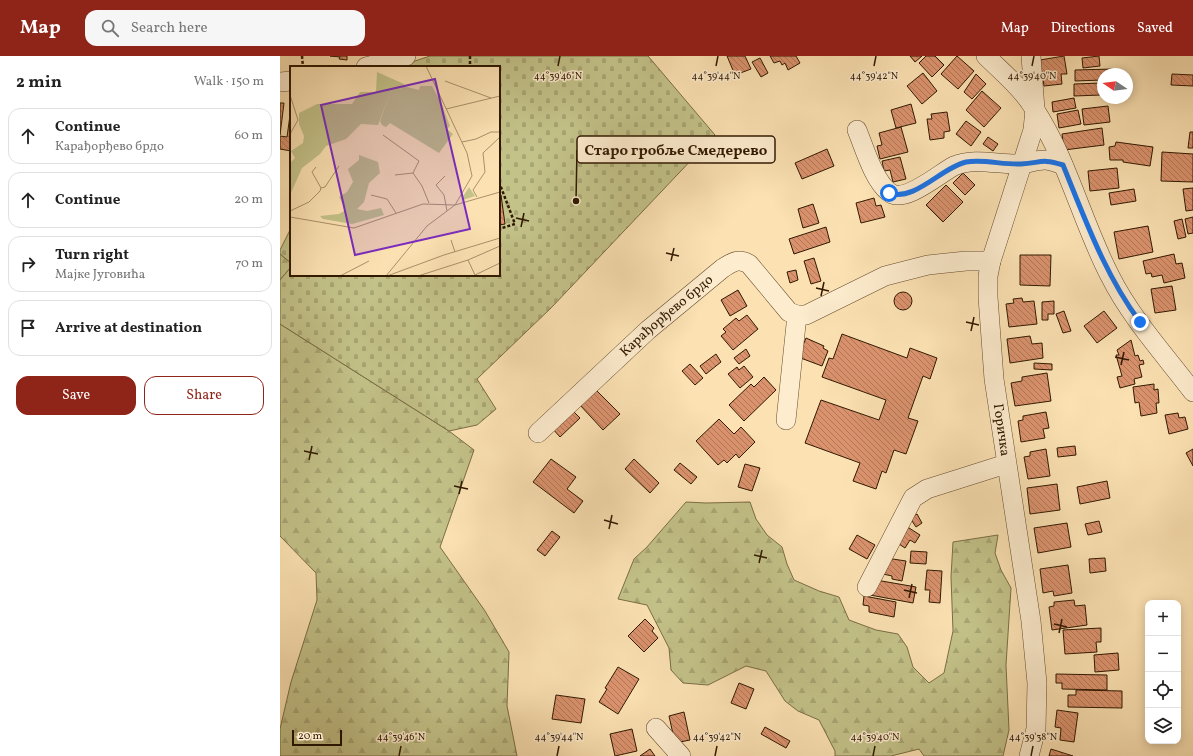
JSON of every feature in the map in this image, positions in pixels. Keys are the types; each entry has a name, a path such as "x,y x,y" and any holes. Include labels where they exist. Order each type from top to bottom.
{"street":[{"path":"370,66 406,56"},
{"path":"991,61 1020,72 1027,66 1031,58"},
{"path":"1031,58 1035,109"},
{"path":"991,61 1024,94 1035,109 1063,165 1109,275 1123,299 1193,392"},
{"path":"280,82 290,81"},
{"name":"Горичка","path":"1029,756 1036,729 1037,683 1031,621 994,379 989,323 988,276 991,261 1033,130 1035,109"},
{"path":"857,130 881,183 889,193 895,195 906,193 923,186 954,166 967,162 1022,164 1046,160 1063,165"},
{"name":"Карађорђево брдо","path":"538,433 648,330 723,268 736,260 749,264 789,312 797,315"},
{"path":"786,420 797,315 806,315 885,276 928,265 966,261 991,261"},
{"path":"866,587 913,498 927,489 1006,464"},
{"path":"656,728 681,756"}],"path":[{"path":"302,56 303,66"},
{"path":"500,185 514,224 500,229"}],"green space":[{"path":"430,56 648,56 715,135 551,308 477,379 496,409 477,425 449,431 280,324 280,280 290,268 290,276 500,276 500,66 400,66"},
{"path":"290,230 290,262 280,254 280,250"},
{"path":"280,254 290,262 290,268 280,280"},
{"path":"280,324 449,431 474,450 440,547 485,611 509,652 507,706 517,756 280,756 280,729 291,682 317,600 316,573 280,536"},
{"path":"686,502 750,502 756,519 767,535 782,547 794,580 819,591 839,597 849,620 876,630 898,634 907,647 913,667 929,683 944,673 953,631 951,577 953,542 998,535 995,553 1001,570 1011,588 1006,665 1009,730 1003,756 924,756 919,749 891,756 835,756 835,751 819,720 798,711 785,701 766,671 746,666 708,685 683,683 671,670 669,648 647,605 618,599 634,559 647,547"}],"building":[{"path":"330,56 347,56 347,60 339,59 340,57"},
{"path":"727,56 745,56 751,69 735,75"},
{"path":"770,56 796,56 800,63 788,70 785,63 782,65 780,61 774,63"},
{"path":"910,56 922,56 915,62"},
{"path":"926,56 935,56 944,65 932,77 919,63"},
{"path":"957,56 974,71 958,89 941,74"},
{"path":"1064,56 1067,74 1061,74 1062,84 1044,86 1040,60"},
{"path":"1099,56 1100,66 1083,68 1082,58"},
{"path":"760,58 768,73 761,77 752,62"},
{"path":"1097,69 1097,80 1075,81 1075,70"},
{"path":"923,73 937,91 922,104 907,86"},
{"path":"976,74 986,84 972,99 964,92"},
{"path":"1172,74 1193,75 1193,86 1171,85"},
{"path":"1097,83 1097,95 1074,96 1074,84"},
{"path":"982,91 1001,108 984,127 966,110"},
{"path":"1074,98 1076,108 1053,112 1052,102"},
{"path":"280,103 284,103 280,135"},
{"path":"911,104 916,123 896,128 891,110"},
{"path":"1108,106 1110,122 1084,125 1082,109"},
{"path":"1078,110 1081,124 1059,128 1057,114"},
{"path":"947,112 950,131 944,132 944,138 930,140 927,119 932,119 931,114"},
{"path":"290,115 290,151 280,149 280,136 287,137"},
{"path":"966,121 981,132 971,146 956,134"},
{"path":"901,127 908,152 880,159 877,146 882,145 879,133"},
{"path":"1102,128 1104,145 1064,150 1062,134"},
{"path":"1190,132 1193,132 1193,148 1188,148"},
{"path":"988,137 998,144 993,151 983,144"},
{"path":"1116,142 1153,147 1150,166 1123,162 1123,160 1110,160 1109,147 1115,146"},
{"path":"827,149 834,166 802,179 795,163"},
{"path":"1162,152 1193,154 1193,182 1161,181"},
{"path":"900,157 906,179 893,182 890,170 884,171 882,161"},
{"path":"1117,168 1119,188 1090,191 1088,171"},
{"path":"963,173 975,185 965,195 953,183"},
{"path":"946,185 963,202 943,222 926,205"},
{"path":"1193,188 1193,210 1186,211 1183,189"},
{"path":"1134,189 1136,201 1111,205 1109,193"},
{"path":"500,194 501,195 505,224 500,225"},
{"path":"874,198 876,206 881,205 885,217 861,223 856,203"},
{"path":"813,204 819,223 803,228 798,209"},
{"path":"1193,217 1193,233 1188,234 1185,219"},
{"path":"1182,219 1186,237 1178,239 1174,221"},
{"path":"1148,226 1153,252 1119,259 1114,232"},
{"path":"826,227 830,242 794,254 789,239"},
{"path":"1174,254 1176,264 1182,263 1185,278 1164,283 1162,275 1152,277 1151,273 1146,274 1143,261"},
{"path":"1020,255 1051,255 1050,286 1020,285"},
{"path":"814,258 821,281 811,284 804,261"},
{"path":"796,270 798,280 790,283 787,272"},
{"path":"1172,286 1176,310 1155,313 1151,289"},
{"path":"738,290 747,306 730,316 721,300"},
{"path":"903,292 909,295 912,301 909,307 903,310 897,307 894,301 897,295"},
{"path":"1022,298 1023,302 1034,301 1037,324 1009,327 1006,304 1014,303 1013,299"},
{"path":"1054,301 1054,314 1048,314 1048,320 1042,320 1042,302"},
{"path":"1064,311 1071,331 1063,333 1056,314"},
{"path":"1104,311 1117,328 1097,343 1084,326"},
{"path":"747,315 758,329 733,350 721,336 726,332 723,329 736,318 739,321"},
{"path":"842,334 907,358 910,348 937,358 930,379 923,376 908,418 918,421 906,454 894,450 886,473 882,471 876,489 853,481 860,463 805,443 821,400 879,420 886,400 822,377 829,358 833,359"},
{"path":"1030,336 1032,344 1042,343 1043,358 1010,363 1007,339"},
{"path":"806,338 824,346 823,348 828,351 822,366 798,357"},
{"path":"1131,340 1135,356 1138,355 1140,361 1143,360 1144,364 1139,365 1142,377 1134,379 1135,384 1120,388 1117,377 1122,376 1116,355 1119,355 1117,350"},
{"path":"746,349 750,356 739,364 734,358"},
{"path":"716,354 721,362 706,374 700,366"},
{"path":"1034,363 1052,364 1052,370 1034,369"},
{"path":"690,364 703,378 695,385 682,371"},
{"path":"744,366 753,377 740,388 728,374 737,367 739,370"},
{"path":"1047,373 1051,401 1015,406 1011,383 1022,381 1022,377"},
{"path":"764,377 776,390 744,421 729,405 751,384 754,387"},
{"path":"1154,384 1154,390 1158,389 1159,403 1156,403 1157,413 1141,416 1139,402 1135,403 1133,387"},
{"path":"595,389 620,414 603,430 579,404"},
{"path":"572,410 580,418 560,437 552,428"},
{"path":"1046,412 1049,428 1043,429 1045,438 1021,442 1018,421 1023,420 1023,416"},
{"path":"1178,413 1179,418 1185,417 1188,429 1169,434 1165,415"},
{"path":"719,419 734,434 741,427 755,442 739,458 736,454 727,463 724,460 718,465 696,441"},
{"path":"1075,446 1076,455 1058,457 1057,448"},
{"path":"1046,449 1050,476 1028,479 1024,457 1030,456 1030,452"},
{"path":"1193,449 1193,466 1186,453"},
{"path":"551,459 576,477 567,489 583,501 574,513 533,482"},
{"path":"634,459 659,483 650,493 625,469"},
{"path":"680,463 697,477 691,484 674,470"},
{"path":"745,464 760,468 752,491 738,487"},
{"path":"1107,481 1110,498 1080,504 1077,487"},
{"path":"1057,484 1060,510 1030,514 1027,488"},
{"path":"917,514 922,523 916,527 910,518"},
{"path":"1099,521 1102,532 1088,535 1085,524"},
{"path":"1067,523 1071,547 1038,553 1034,528"},
{"path":"906,526 920,535 915,543 910,540 905,548 896,542"},
{"path":"552,531 560,537 545,556 537,550"},
{"path":"857,535 875,545 867,559 849,549"},
{"path":"911,551 927,552 926,564 910,563"},
{"path":"886,558 906,561 902,581 892,579 892,576 883,574"},
{"path":"1105,558 1106,571 1090,573 1089,559"},
{"path":"1068,565 1072,593 1054,596 1053,591 1043,593 1040,569"},
{"path":"927,570 942,571 940,603 929,602 930,590 925,590"},
{"path":"876,580 916,587 913,603 870,595"},
{"path":"864,596 896,602 894,617 869,612 869,606 863,605"},
{"path":"1074,600 1075,606 1085,605 1087,625 1052,630 1049,607 1054,606 1054,602"},
{"path":"645,619 654,628 652,631 658,638 644,652 628,636"},
{"path":"1101,628 1101,642 1096,642 1097,652 1065,654 1063,630"},
{"path":"1118,653 1119,670 1095,672 1094,655"},
{"path":"618,667 639,679 618,714 599,702 607,689 605,688"},
{"path":"1056,674 1107,675 1107,690 1062,689 1062,683 1056,683"},
{"path":"739,683 754,689 746,709 731,703"},
{"path":"1076,690 1122,691 1122,708 1068,707 1068,695 1076,695"},
{"path":"556,695 585,699 581,723 552,719"},
{"path":"1057,710 1078,713 1074,742 1060,740 1061,728 1055,727"},
{"path":"684,712 690,740 675,743 669,716"},
{"path":"765,727 790,741 786,748 761,734"},
{"path":"632,729 637,751 615,756 610,734"},
{"path":"650,749 655,756 640,756"},
{"path":"1051,749 1073,756 1049,756"}],"place":[{"name":"Старо гробље Смедерево","path":"576,201"}],"route":[{"path":"889,193 895,195 906,193 923,186 954,166 967,162 1022,164 1046,160 1063,165 1109,275 1123,299 1140,322"}]}
